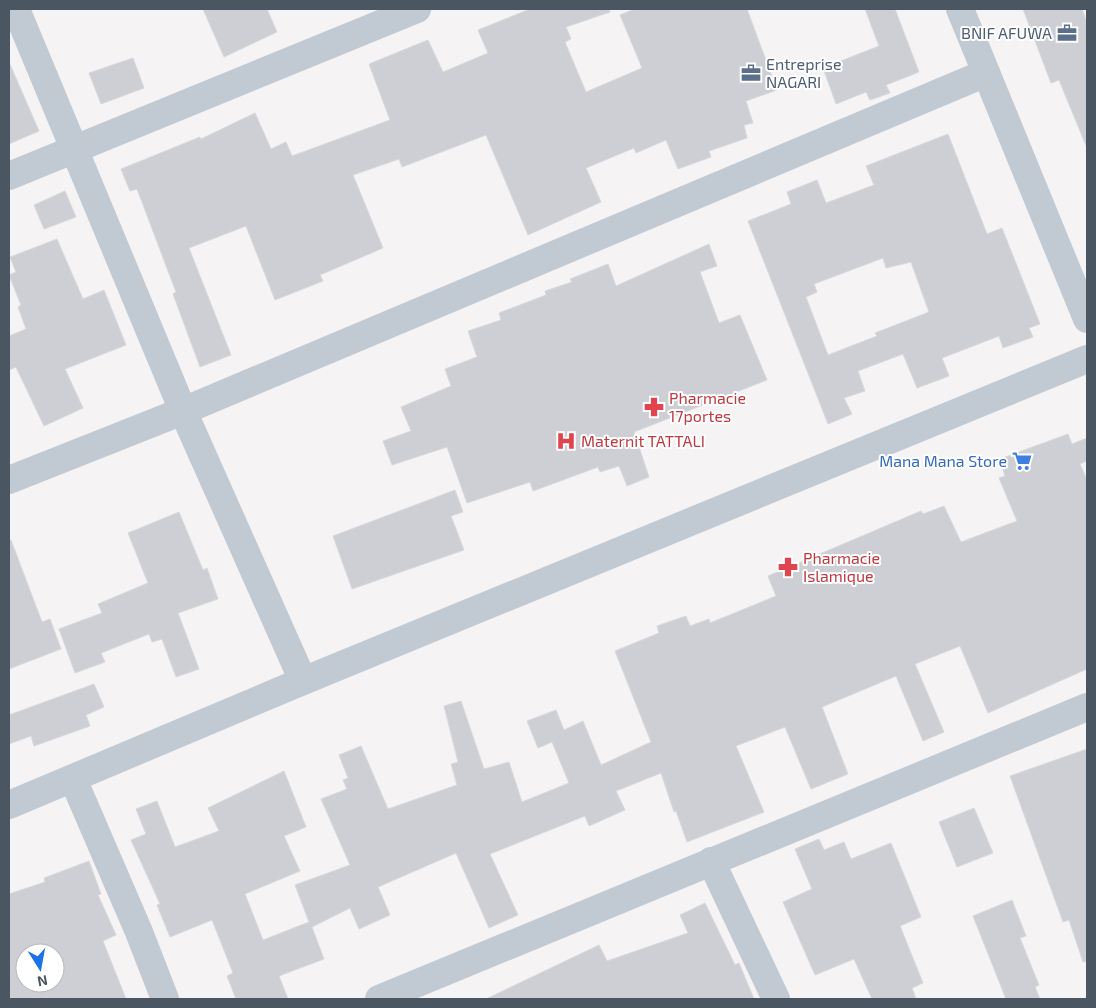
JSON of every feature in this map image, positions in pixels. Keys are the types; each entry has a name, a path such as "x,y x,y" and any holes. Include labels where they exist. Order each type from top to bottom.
{"street":[{"path":"16,9 183,411 303,681"},
{"path":"9,176 417,9"},
{"path":"960,9 1087,319"},
{"path":"9,480 183,411 986,73"},
{"path":"9,806 303,681 1087,359"},
{"path":"379,999 1087,707"},
{"path":"74,779 139,932 165,999"},
{"path":"711,861 776,999"}],"building":[{"path":"203,9 267,9 277,32 224,57"},
{"path":"530,9 609,9 610,12 566,27 571,39 565,42 586,92 642,68 620,15 635,9 747,9 777,90 746,101 753,123 744,125 747,138 709,151 711,157 678,169 666,140 636,153 634,148 586,168 601,202 528,235 486,135 402,167 399,159 353,175 383,248 320,275 323,281 275,300 246,226 189,248 231,355 200,367 173,294 176,292 137,189 130,191 121,169 200,137 201,139 255,113 271,149 286,142 292,156 390,120 369,64 428,40 443,72 488,53 478,30"},
{"path":"865,9 895,9 919,72 886,85 890,93 870,100 866,92 836,104 823,68 879,46"},
{"path":"1023,9 1082,9 1087,23 1087,148 1059,80 1051,83"},
{"path":"133,58 144,88 101,104 89,73"},
{"path":"9,62 39,131 9,144"},
{"path":"948,134 987,234 1002,228 1040,324 1029,328 1033,337 1003,348 999,336 942,358 949,376 917,388 903,354 858,371 865,391 844,398 852,414 828,424 748,221 791,204 787,192 817,180 826,203 874,185 866,166","holes":["883,258 886,268 911,262 929,312 875,333 877,336 828,355 806,297 817,292 814,284"]},
{"path":"65,191 76,217 44,229 34,205"},
{"path":"57,239 83,299 104,290 126,345 65,369 83,408 44,426 16,367 9,370 9,336 26,329 18,307 21,305 9,275 16,272 10,257"},
{"path":"709,244 717,266 700,272 719,323 740,315 767,380 634,432 649,477 627,486 619,466 600,472 598,467 533,491 530,482 467,503 447,447 392,465 383,441 411,431 401,407 451,386 445,369 477,357 468,331 501,320 499,313 546,295 545,291 572,282 570,279 608,264 616,286"},
{"path":"1068,434 1072,444 1087,438 1087,461 1080,464 1087,480 1087,669 988,713 960,646 915,664 944,732 923,741 896,676 822,707 848,774 811,789 785,727 736,746 764,812 687,842 676,811 674,812 661,773 616,791 625,810 589,826 585,816 490,854 518,915 489,928 456,853 378,887 390,915 359,929 350,908 312,927 324,959 279,976 288,999 236,999 227,976 233,973 212,920 170,937 157,905 160,904 131,840 146,834 136,809 157,801 175,847 219,831 208,808 284,771 306,827 284,836 300,871 245,894 263,940 309,922 295,885 350,865 321,799 347,789 343,780 348,778 339,755 361,746 388,809 457,785 451,764 458,762 444,706 461,701 484,769 509,762 522,802 569,783 552,742 538,748 527,721 556,710 564,730 583,721 601,765 651,742 615,651 659,633 657,626 686,616 690,626 709,619 710,623 776,596 768,576 921,511 923,514 944,506 961,542 1017,521 999,478 1005,476 1000,459"},
{"path":"455,490 463,512 451,516 464,550 352,589 333,536"},
{"path":"179,512 203,570 207,568 218,599 178,613 199,669 176,677 162,639 152,642 149,634 101,653 105,662 75,673 59,629 102,613 98,604 148,583 128,533"},
{"path":"9,540 11,540 42,622 50,619 61,649 9,669"},
{"path":"94,684 104,707 86,715 90,726 34,746 31,736 9,744 9,715"},
{"path":"1087,749 1087,961 1083,962 1069,920 1063,922 1010,776"},
{"path":"974,808 993,853 957,867 939,822"},
{"path":"819,839 824,850 844,842 851,859 891,843 921,917 900,926 923,983 912,988 916,999 872,999 854,959 815,975 783,902 812,889 795,849"},
{"path":"89,861 101,894 98,895 116,935 103,941 126,999 9,999 9,894 45,882 44,878"},
{"path":"1012,900 1026,936 1020,938 1039,985 1035,987 1040,999 1006,999 973,916"},
{"path":"705,903 735,965 739,963 754,999 486,999 599,945 607,961 688,933 680,915"}],"place":[{"name":"BNIF AFUWA","path":"1067,33"},
{"name":"Entreprise NAGARI","path":"751,73"},
{"name":"Pharmacie 17portes","path":"654,407"},
{"name":"Maternit TATTALI","path":"566,441"},
{"name":"Mana Mana Store","path":"1022,461"},
{"name":"Pharmacie Islamique","path":"788,567"}]}
